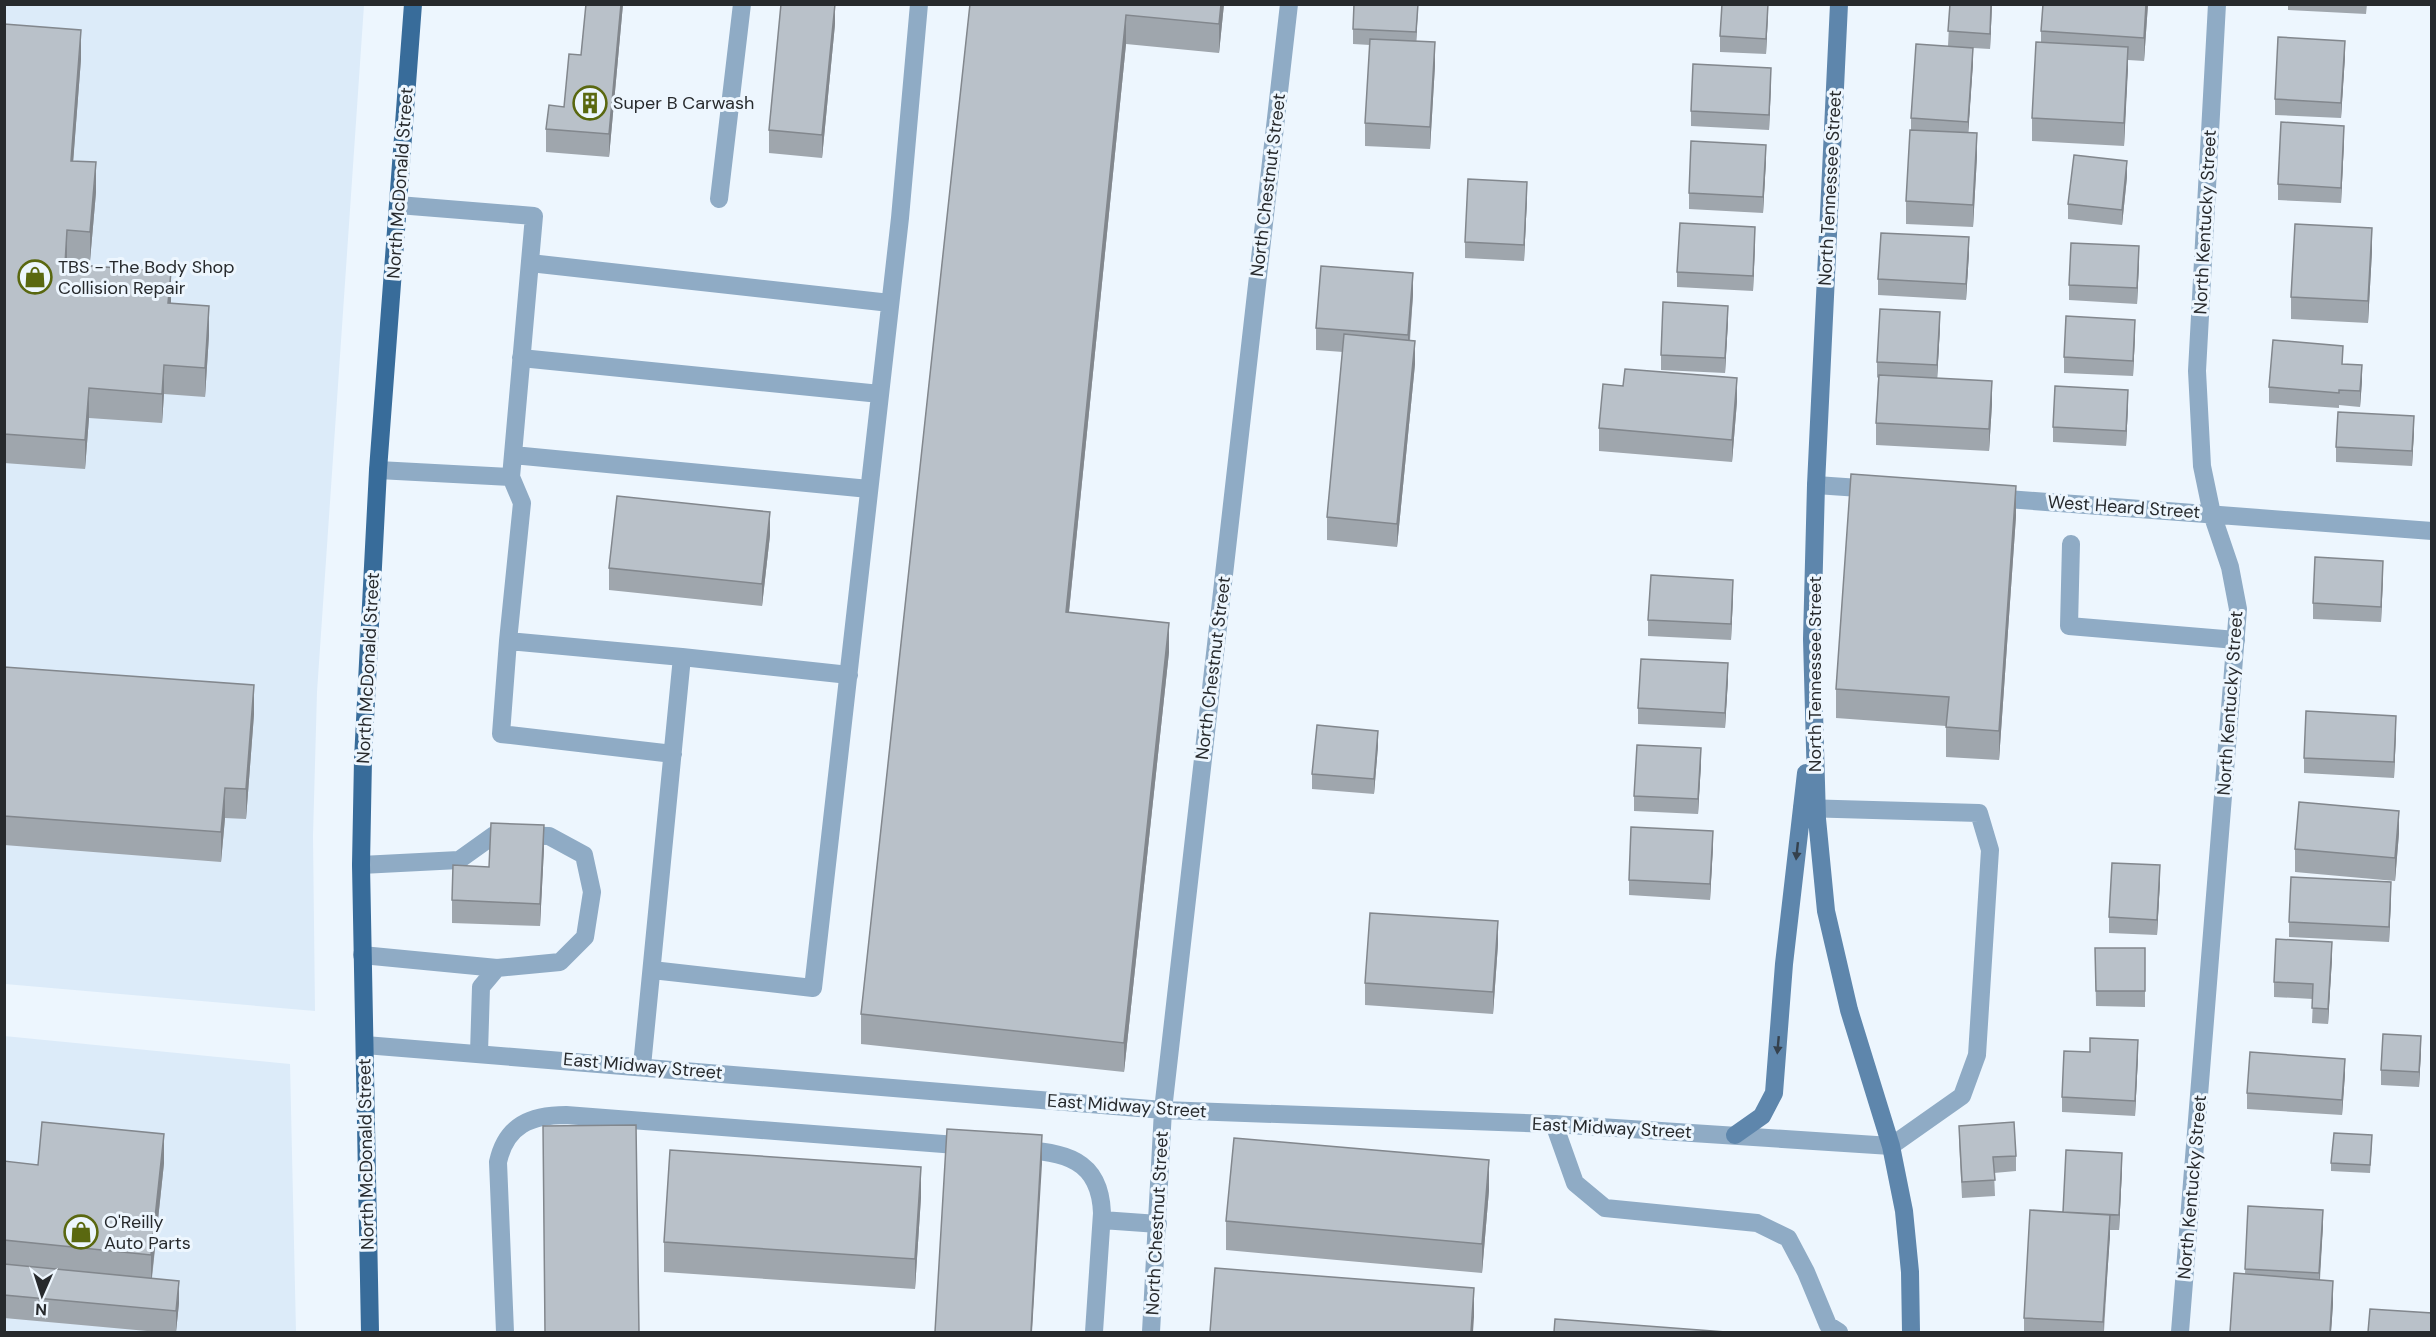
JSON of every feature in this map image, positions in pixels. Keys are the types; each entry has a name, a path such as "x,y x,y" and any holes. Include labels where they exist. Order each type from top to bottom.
{"main road":[{"name":"North McDonald Street","path":"370,1332 361,865 364,749 378,470 413,4"}],"street":[{"path":"719,199 741,4"},
{"path":"652,970 813,988 890,303 919,4"},
{"name":"North Chestnut Street","path":"1150,1332 1163,1110 1289,4"},
{"name":"North Tennessee Street","path":"1809,808 1814,709 1812,639 1816,485 1839,4"},
{"name":"North Kentucky Street","path":"2180,1332 2238,609 2230,567 2212,514 2202,466 2197,371 2217,4"},
{"path":"398,205 534,216 511,477 522,502 501,734 673,754"},
{"path":"530,263 890,303"},
{"path":"522,358 880,394"},
{"path":"513,455 869,489"},
{"path":"378,470 511,477"},
{"path":"1816,485 1886,490"},
{"name":"West Heard Street","path":"1979,497 2432,531"},
{"path":"2071,544 2069,626 2236,640"},
{"path":"508,641 849,675"},
{"path":"642,1066 682,657"},
{"path":"1735,1135 1762,1116 1774,1093 1784,964 1809,808"},
{"path":"1809,808 1826,911 1849,1010 1891,1146 1904,1211 1910,1272 1911,1332"},
{"path":"1809,808 1979,813 1990,850 1977,1055 1962,1095 1891,1146"},
{"path":"361,865 459,860 494,836 549,836 584,855 592,892 585,937 560,962 497,968 362,955"},
{"path":"479,1053 481,987 497,968"},
{"name":"East Midway Street","path":"365,1045 1163,1110 1554,1124 1891,1146"},
{"path":"505,1332 498,1162 501,1149 508,1136 517,1127 546,1115 994,1148 1061,1154 1077,1160 1096,1180 1102,1194 1094,1332"},
{"path":"1554,1124 1575,1183 1605,1208 1757,1223 1788,1238 1806,1272 1828,1324 1839,1332"},
{"path":"1102,1220 1158,1224"}],"shaded area":[{"path":"4,5 364,5 317,692 313,836 315,1011 5,984"},
{"path":"4,1036 290,1064 296,1332 5,1332"}],"building":[{"name":"Super B Carwash","path":"586,4 621,4 609,134 546,129 549,105 564,107 569,54 581,55"},
{"path":"781,4 835,4 822,135 769,130"},
{"path":"970,4 1221,4 1219,24 1126,15 1066,612 1169,623 1124,1043 861,1014"},
{"path":"1354,4 1418,4 1416,32 1353,29"},
{"path":"1722,4 1768,4 1766,39 1720,36"},
{"path":"1950,4 1991,4 1990,34 1948,31"},
{"path":"2043,4 2146,4 2144,38 2041,31"},
{"name":"TBS - The Body Shop Collision Repair","path":"4,24 81,30 71,161 96,162 90,232 67,230 65,264 171,272 168,303 209,306 205,368 164,365 162,394 89,388 85,440 4,434"},
{"path":"2278,37 2345,41 2341,103 2275,99"},
{"path":"1370,39 1435,42 1430,127 1365,123"},
{"path":"2036,42 2128,47 2124,123 2032,118"},
{"path":"1916,44 1973,48 1968,122 1911,118"},
{"path":"1693,64 1771,68 1769,115 1691,111"},
{"path":"2281,122 2344,126 2341,188 2278,184"},
{"path":"1910,130 1977,133 1973,205 1906,201"},
{"path":"1691,141 1766,145 1763,197 1689,193"},
{"path":"2074,155 2127,161 2122,210 2068,204"},
{"path":"1468,179 1527,182 1524,245 1465,242"},
{"path":"1680,223 1755,227 1753,276 1677,272"},
{"path":"2295,224 2372,228 2368,301 2291,297"},
{"path":"1881,233 1969,237 1966,284 1878,279"},
{"path":"2071,243 2139,246 2137,288 2069,285"},
{"path":"1321,266 1413,273 1408,335 1316,328"},
{"path":"1663,302 1728,306 1725,358 1661,355"},
{"path":"1880,309 1940,312 1937,365 1877,362"},
{"path":"2066,316 2135,320 2133,361 2064,357"},
{"path":"1344,334 1415,341 1397,524 1327,517"},
{"path":"2273,340 2343,346 2342,364 2362,365 2360,391 2339,390 2339,393 2269,387"},
{"path":"1625,369 1737,378 1732,440 1599,428 1603,384 1623,386"},
{"path":"1879,375 1992,381 1989,429 1876,423"},
{"path":"2055,386 2128,390 2126,431 2053,427"},
{"path":"2338,412 2414,416 2412,451 2336,447"},
{"path":"1851,474 2016,486 1999,731 1946,727 1949,697 1836,689"},
{"path":"617,496 770,512 762,584 609,568"},
{"path":"2315,557 2383,561 2381,607 2313,603"},
{"path":"1651,575 1733,580 1731,624 1648,620"},
{"path":"1641,659 1728,663 1725,713 1638,708"},
{"path":"4,667 254,685 246,789 225,788 221,832 4,816"},
{"path":"2306,711 2396,716 2394,762 2304,758"},
{"path":"1317,725 1378,731 1374,779 1312,774"},
{"path":"1637,745 1701,748 1698,799 1634,796"},
{"path":"2299,802 2399,811 2395,858 2295,849"},
{"path":"491,823 544,825 540,904 452,900 453,865 489,867"},
{"path":"1631,827 1713,831 1710,884 1629,880"},
{"path":"2112,863 2160,865 2157,920 2109,917"},
{"path":"2291,877 2391,882 2389,927 2289,922"},
{"path":"1370,913 1498,921 1493,992 1365,983"},
{"path":"2276,939 2332,942 2328,1009 2312,1008 2313,984 2274,982"},
{"path":"2095,948 2145,948 2145,991 2096,991"},
{"path":"2383,1034 2421,1036 2419,1072 2381,1070"},
{"path":"2090,1038 2138,1040 2135,1101 2062,1097 2064,1051 2090,1052"},
{"path":"2250,1052 2345,1059 2342,1100 2247,1093"},
{"name":"O'Reilly Auto Parts","path":"42,1122 164,1134 151,1255 4,1240 4,1161 38,1165"},
{"path":"2014,1122 2016,1156 1993,1157 1995,1180 1962,1182 1959,1126"},
{"path":"636,1125 639,1332 545,1332 543,1126"},
{"path":"947,1129 1042,1135 1031,1332 935,1332"},
{"path":"2334,1133 2372,1135 2370,1165 2331,1163"},
{"path":"1234,1138 1489,1160 1482,1244 1226,1221"},
{"path":"670,1150 921,1167 915,1259 664,1242"},
{"path":"2066,1150 2122,1153 2119,1215 2063,1212"},
{"path":"2248,1206 2323,1210 2319,1273 2245,1269"},
{"path":"2030,1210 2110,1215 2103,1322 2024,1318"},
{"path":"4,1264 179,1281 176,1311 4,1295"},
{"path":"1215,1268 1474,1288 1471,1332 1210,1332"},
{"path":"2234,1273 2333,1281 2330,1332 2230,1332"},
{"path":"2370,1309 2432,1313 2432,1332 2368,1332"},
{"path":"1555,1319 1726,1332 1554,1332"}],"place":[{"name":"Super B Carwash","path":"590,103"},
{"name":"TBS - The Body Shop Collision Repair","path":"35,277"},
{"name":"O'Reilly Auto Parts","path":"81,1232"}]}
